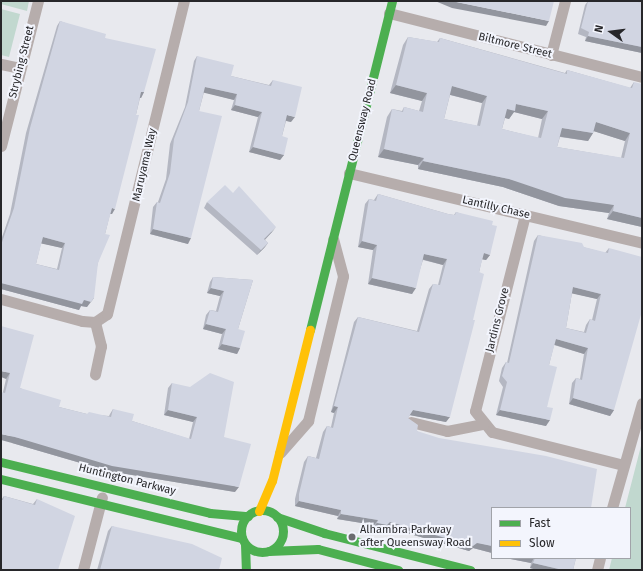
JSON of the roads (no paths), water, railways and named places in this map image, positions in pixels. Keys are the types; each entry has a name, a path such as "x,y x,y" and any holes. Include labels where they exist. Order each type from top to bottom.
{"street":[{"name":"Strybing Street","path":"1,146 38,1"},
{"name":"Maruyama Way","path":"95,322 107,314 113,300 184,1"},
{"name":"Queensway Road","path":"259,511 272,481 279,455 392,1"},
{"path":"551,55 565,1"},
{"name":"Biltmore Street","path":"390,13 642,77"},
{"path":"1,64 20,68"},
{"name":"Lantilly Chase","path":"349,173 642,243"},
{"name":"Jardins Grove","path":"483,424 475,410 525,215"},
{"name":"Queensway Road","path":"279,455 308,421 343,276 333,238"},
{"path":"1,299 95,322 100,346 95,374"},
{"path":"612,507 623,465 642,403"},
{"path":"411,422 447,431 483,424 492,432 623,465"},
{"name":"Huntington Parkway","path":"1,462 210,513 248,516"},
{"path":"1,480 243,541 265,552 318,549 398,570"},
{"name":"Queensway Road","path":"272,481 276,516"},
{"path":"83,570 104,487"},
{"path":"246,570 242,526 248,516 259,511 324,533 470,570"},
{"path":"254,570 265,552 282,536 276,516"},
{"path":"597,570 600,559"}],"place":[{"name":"Alhambra Parkway after Queensway Road","path":"352,537"}]}
